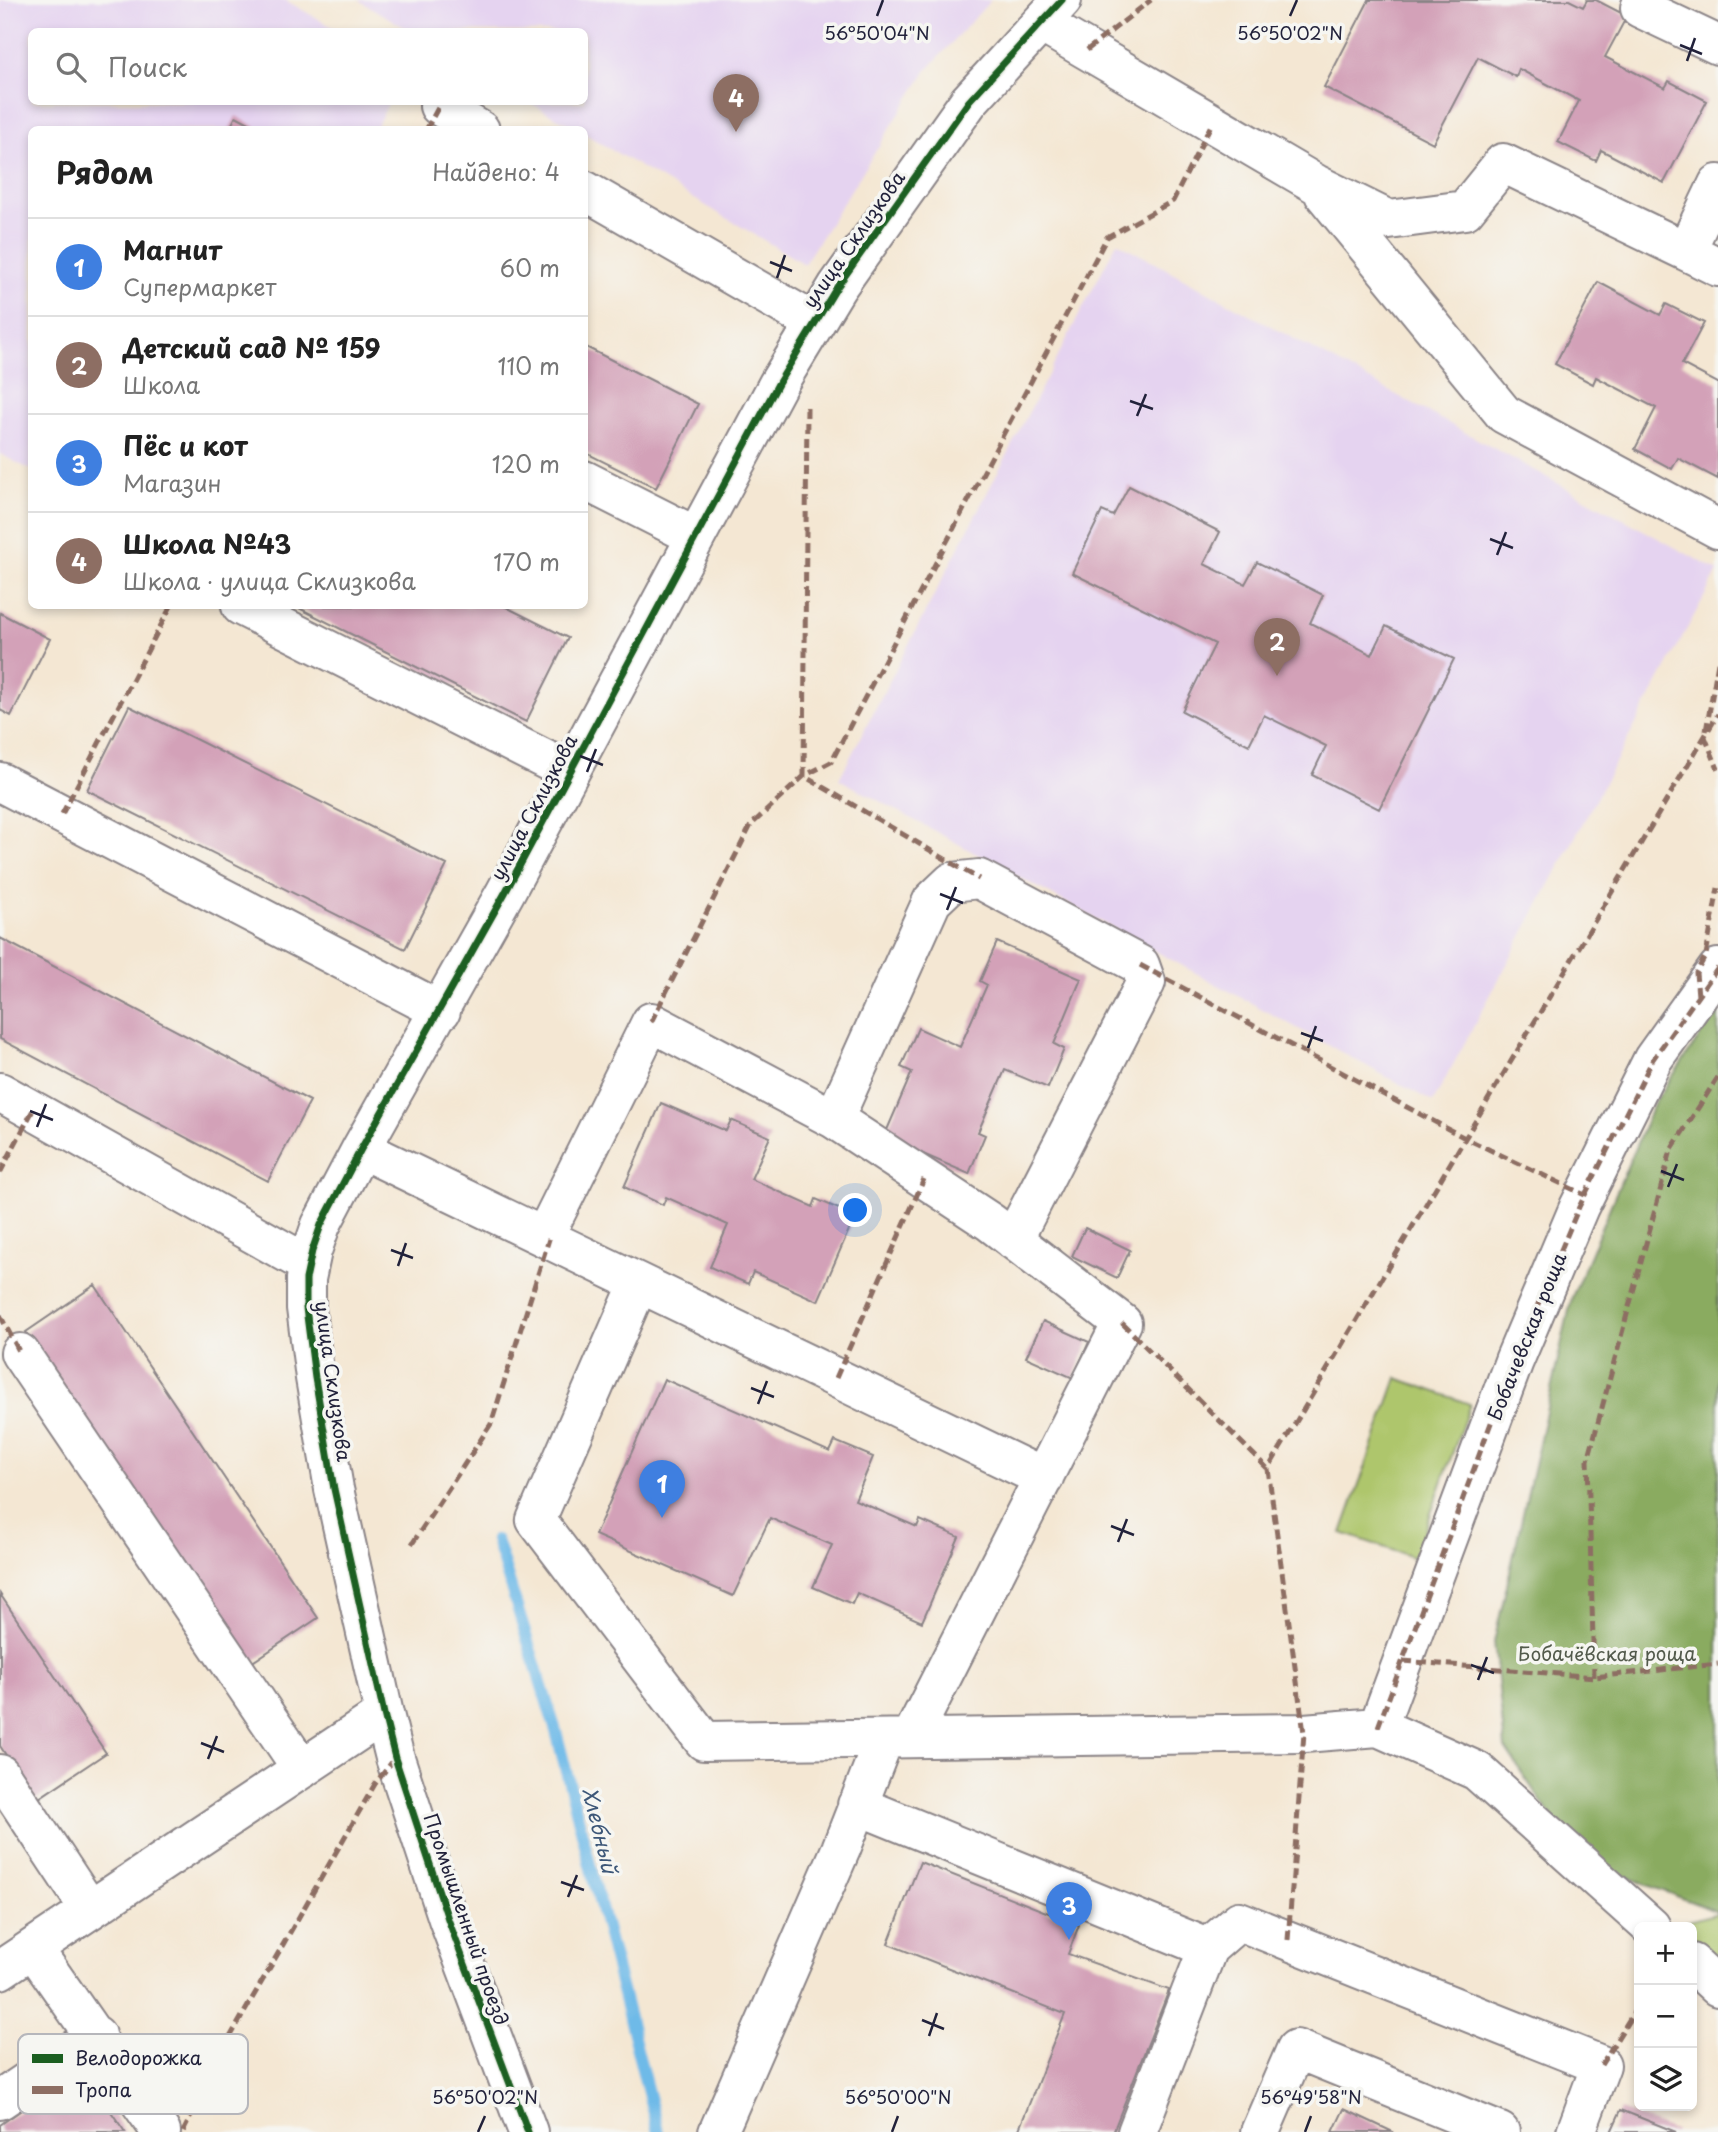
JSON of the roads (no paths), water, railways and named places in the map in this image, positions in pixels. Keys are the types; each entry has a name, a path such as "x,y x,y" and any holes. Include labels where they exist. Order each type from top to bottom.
{"street":[{"path":"1643,0 1640,8 1718,45"},
{"path":"1051,11 1316,184 1389,220 1465,210 1503,163 1702,259 1718,184"},
{"name":"улица Склизкова","path":"384,1714 330,1464 306,1307 309,1265 321,1224 441,1011 695,536 815,323 969,101 1051,11"},
{"path":"439,106 473,126"},
{"path":"1316,184 1504,414 1718,529"},
{"path":"588,192 815,323"},
{"path":"588,482 695,536"},
{"path":"247,609 570,772"},
{"path":"0,782 441,1011"},
{"path":"834,1119 932,901 952,882 979,879 1140,965 1146,982 1013,1240"},
{"name":"Бобачевская роща","path":"1378,1727 1514,1361 1579,1207 1653,1059 1718,968"},
{"path":"544,1237 651,1022 834,1119 1013,1240 1122,1323 1044,1478 858,1805 718,2132"},
{"path":"0,1092 309,1265"},
{"path":"361,1149 1044,1478"},
{"path":"639,1283 536,1520 704,1741 1304,1733 1378,1727 1477,1771 1645,1922"},
{"path":"20,1353 302,1769"},
{"path":"0,1970 384,1714"},
{"name":"Промышленный проезд","path":"384,1714 395,1758 447,1919 528,2132"},
{"path":"0,1774 90,1910"},
{"path":"858,1805 1208,1948"},
{"path":"1138,2132 1208,1948 1239,1921 1601,2065 1576,2132"},
{"path":"33,1948 95,2034"},
{"path":"1697,1968 1718,1987"},
{"path":"1260,2132 1296,2049 1500,2132"},
{"path":"0,2099 18,2087"},
{"path":"149,2114 161,2132"}],"waterway":[{"name":"Хлебный","path":"496,1540 556,1731 658,2132"}],"place":[{"name":"Школа №43","path":"736,132"},
{"name":"Детский сад № 159","path":"1277,676"},
{"name":"Магнит","path":"662,1518"},
{"name":"Пёс и кот","path":"1069,1940"}],"park label":[{"name":"Бобачёвская роща","path":"1607,1653"}]}
